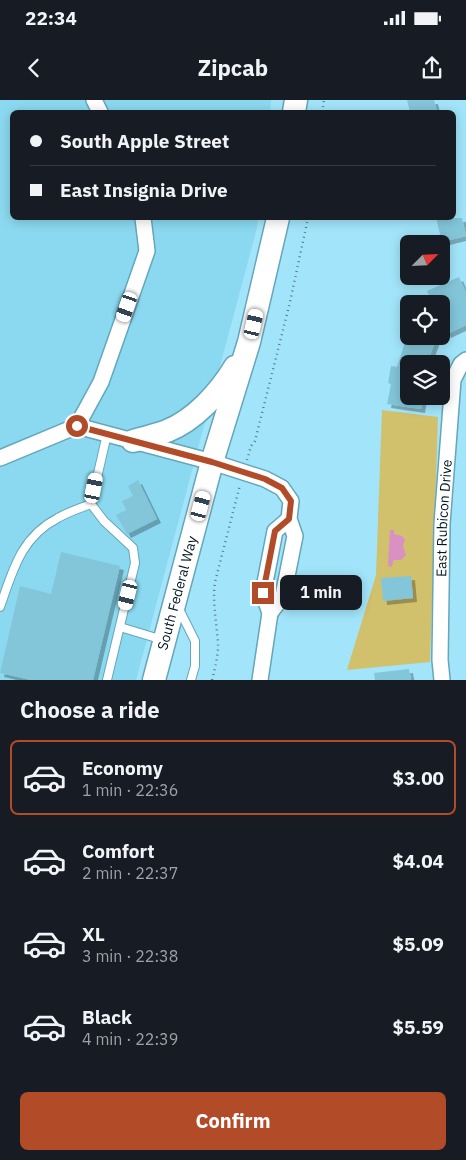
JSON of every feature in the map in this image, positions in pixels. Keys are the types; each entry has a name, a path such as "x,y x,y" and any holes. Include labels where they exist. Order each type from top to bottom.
{"main road":[{"name":"South Federal Way","path":"154,680 212,462 249,342 278,220"},
{"path":"133,441 169,430 202,407 226,382 249,342"}],"street":[{"path":"77,426 100,382 146,251 143,220"},
{"name":"East Rubicon Drive","path":"442,680 440,660 444,495 453,380 461,364 466,360"},
{"path":"0,458 77,426 212,462 265,479 282,488 291,501 289,519 295,536 283,596 270,612"},
{"path":"260,680 270,612 263,593 275,531 289,519"}],"lane":[{"path":"106,434 91,504 104,521 133,548 135,563 107,680"},
{"path":"0,607 26,544 44,526 59,517 91,504"},
{"path":"175,601 195,641 194,666 191,680"},
{"path":"120,628 164,641"}],"path":[{"path":"251,446 255,441 288,311 308,220"},
{"path":"212,680 217,660 218,645 213,597 214,589 238,495"}],"shaded area":[{"path":"0,100 271,100 270,110 10,110 10,220 258,220 136,680 0,680"},
{"path":"382,410 438,417 430,662 347,670 376,575"},
{"path":"390,530 394,530 394,534 402,536 405,540 403,546 406,555 401,560 393,561 392,567 388,566"}],"building":[{"path":"407,100 434,100 436,110 410,110"},
{"path":"456,218 462,218 466,236 450,240 450,235 440,235 436,220 456,220"},
{"path":"459,277 466,293 466,325 450,333 450,295 429,295 427,291 441,285 450,285 450,281"},
{"path":"404,345 434,345 430,355 401,355"},
{"path":"400,358 400,405 422,405 421,409 387,404 391,384 388,383 391,366 397,367"},
{"path":"138,480 157,519 127,534 116,515 126,510 122,501 133,496 128,486"},
{"path":"61,552 120,566 93,680 31,680 0,673 20,586 51,594"},
{"path":"411,576 413,598 383,601 381,578"},
{"path":"409,669 411,680 375,680 374,673"}],"route":[{"path":"77,426 212,462 265,479 282,488 291,501 289,519 275,531 263,593"}]}
